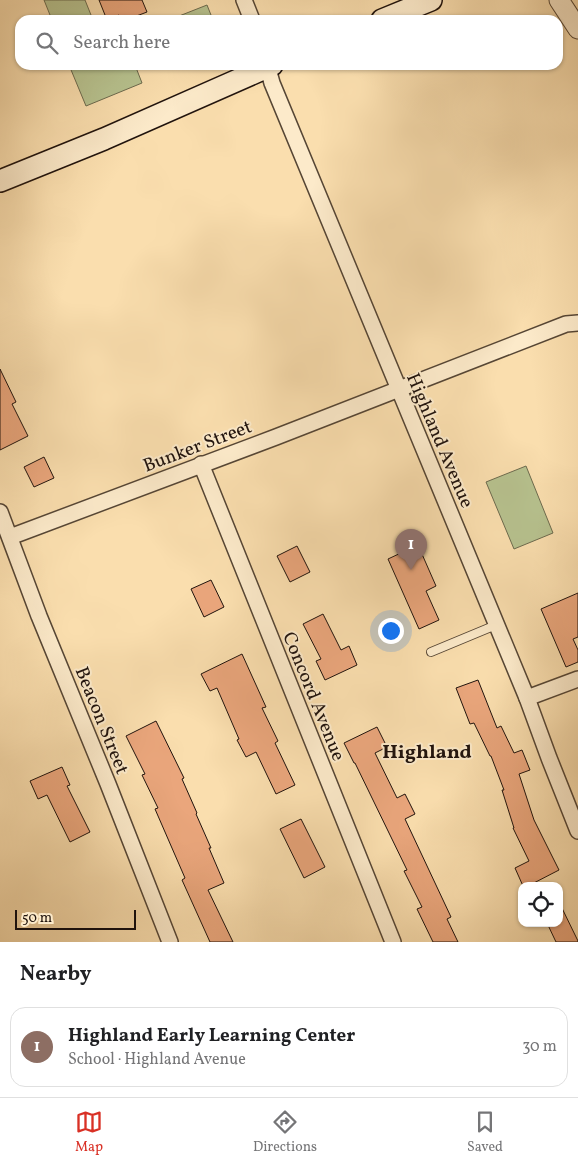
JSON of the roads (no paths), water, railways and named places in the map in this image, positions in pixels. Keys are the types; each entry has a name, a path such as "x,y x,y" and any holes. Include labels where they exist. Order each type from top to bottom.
{"main road":[{"path":"394,15 431,0"},
{"path":"0,181 104,139 260,70"}],"street":[{"path":"244,0 250,15"},
{"path":"559,0 578,29"},
{"name":"Highland Avenue","path":"270,70 272,84 527,698 578,831"},
{"name":"Bunker Street","path":"10,537 399,390 566,324 578,323"},
{"name":"Concord Avenue","path":"201,464 393,942"},
{"name":"Beacon Street","path":"0,512 39,616 170,942"},
{"path":"527,698 578,679"}],"lane":[{"path":"430,652 496,625"}],"place":[{"name":"Highland Early Learning Center","path":"411,570"}],"district":[{"name":"Highland","path":"427,751"}]}
